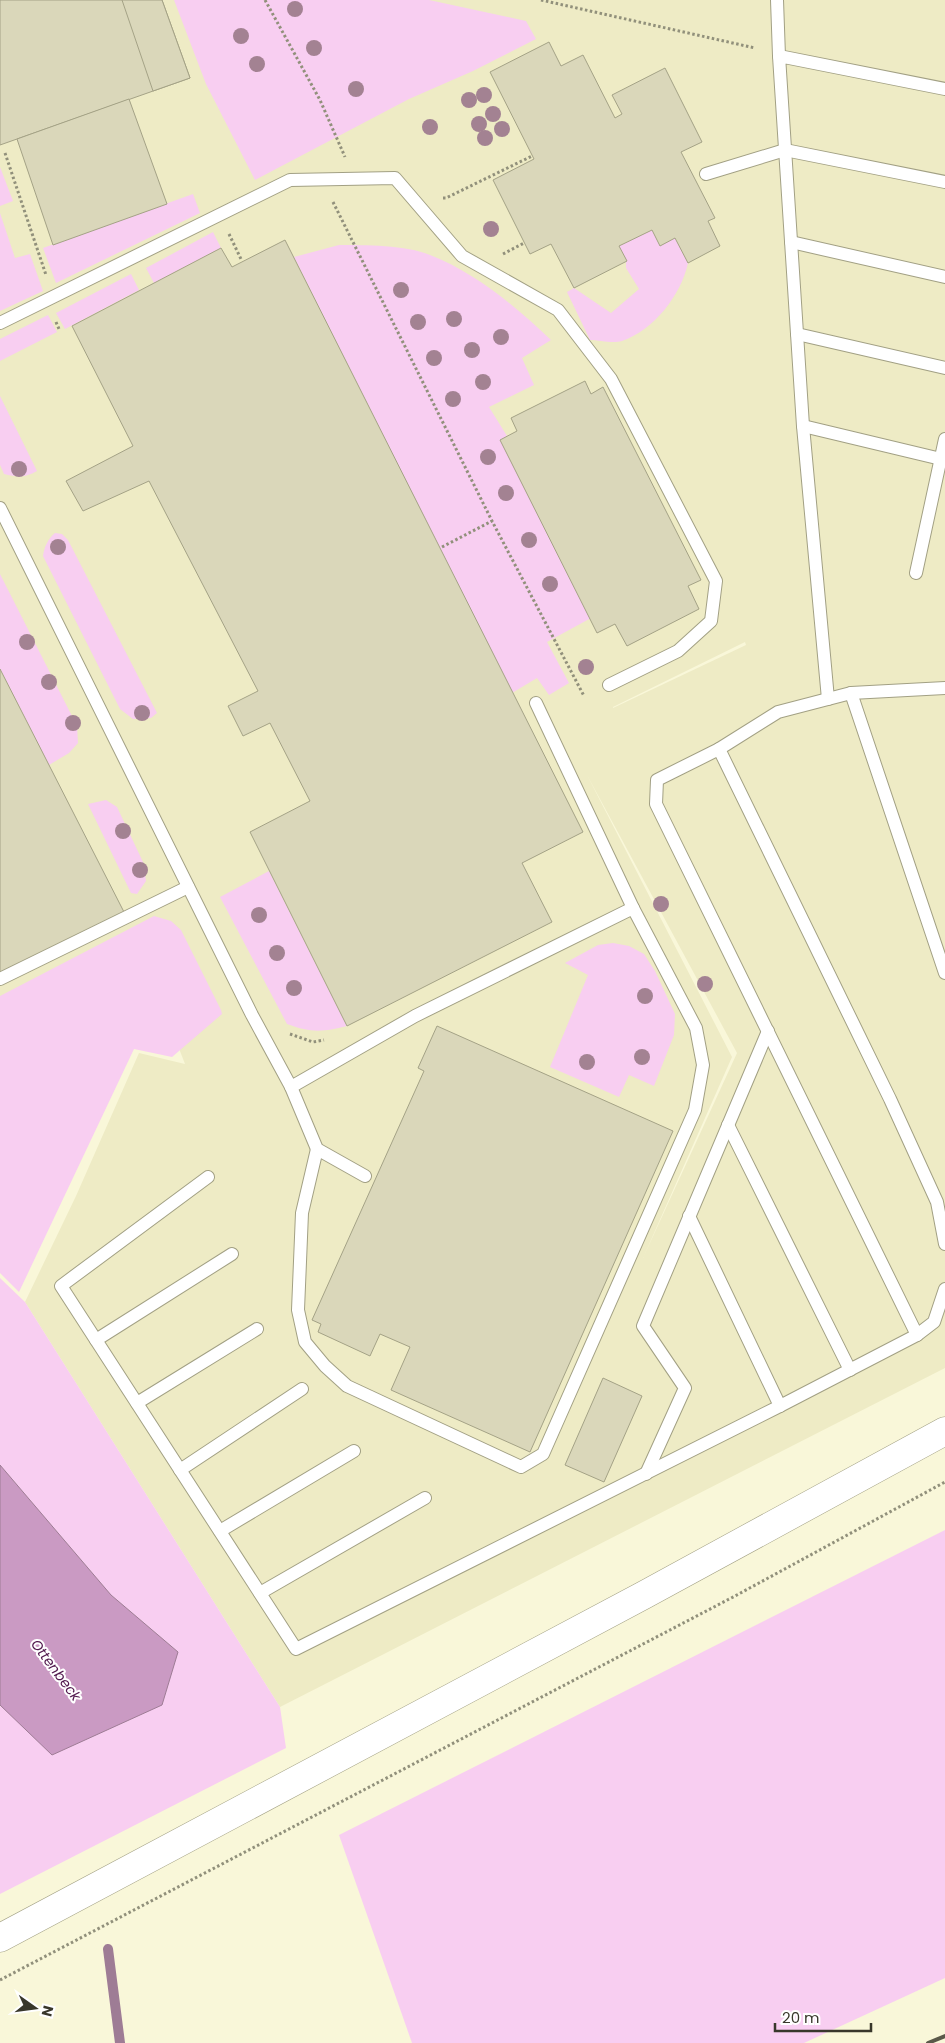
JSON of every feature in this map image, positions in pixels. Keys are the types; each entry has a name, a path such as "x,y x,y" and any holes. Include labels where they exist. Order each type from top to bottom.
{"main road":[{"path":"0,1938 308,1775 945,1431"}],"lane":[{"path":"777,0 803,426 828,699"},
{"path":"779,56 945,88"},
{"path":"706,174 785,150 945,182"},
{"path":"0,323 290,180 395,178 462,256 558,310 611,378 716,581 711,621 678,650 609,685"},
{"path":"791,242 945,277"},
{"path":"797,334 945,368"},
{"path":"803,426 940,459"},
{"path":"916,574 945,438"},
{"path":"0,508 252,1015 291,1087 317,1150 302,1213 298,1310 305,1342 325,1366 347,1386 521,1467 543,1454 695,1110 703,1065 696,1028 633,908 536,703"},
{"path":"917,1335 656,804 657,780 719,750 778,712 851,693 945,688"},
{"path":"851,693 945,973"},
{"path":"719,750 890,1099 937,1202 945,1244"},
{"path":"0,980 188,887"},
{"path":"291,1087 415,1016 633,908"},
{"path":"646,1474 685,1388 643,1326 768,1032"},
{"path":"728,1125 850,1370"},
{"path":"317,1150 366,1176"},
{"path":"208,1178 61,1286 296,1649 646,1474 917,1335 934,1322 945,1288"},
{"path":"689,1216 780,1406"},
{"path":"96,1340 232,1254"},
{"path":"137,1403 257,1329"},
{"path":"180,1470 302,1389"},
{"path":"220,1531 354,1451"},
{"path":"260,1593 425,1498"}],"path":[{"path":"264,0 320,100 355,179"},
{"path":"541,0 760,48"},
{"path":"6,153 54,296"},
{"path":"412,198 446,198 532,156"},
{"path":"324,202 340,201"},
{"path":"333,202 492,521 584,696"},
{"path":"227,230 241,259"},
{"path":"442,547 492,521"},
{"path":"285,1032 312,1042 330,1038"},
{"path":"0,1980 735,1596 945,1482"}],"shaded area":[{"path":"0,0 945,0 945,1368 280,1707 25,1302 76,1196 139,1053 185,1064 139,945 0,1016","holes":["745,642 746,645 613,708 613,707","587,775 737,1053 643,1258 732,1057"]},
{"path":"174,0 429,0 526,21 536,39 473,71 409,99 255,180 206,84"},
{"path":"0,167 13,201 0,206"},
{"path":"193,194 200,213 56,283 43,248"},
{"path":"0,213 15,258 30,254 43,291 0,311"},
{"path":"652,230 660,246 675,238 688,263 679,287 655,320 634,336 618,342 590,340 567,292 574,288 611,313 639,289 626,268 626,261 619,246"},
{"path":"213,232 221,248 154,283 146,268"},
{"path":"339,245 385,246 409,249 447,262 494,292 551,340 522,358 534,385 489,407 507,436 501,440 591,618 547,642 569,683 549,695 537,678 512,693 294,257"},
{"path":"131,274 139,290 65,329 56,313"},
{"path":"48,315 57,332 0,361 0,339"},
{"path":"0,396 37,471 29,475 13,476 4,474 0,465"},
{"path":"55,533 62,534 68,540 157,713 151,718 133,719 120,709 43,556 47,543"},
{"path":"0,574 77,726 78,743 69,753 49,765 0,669"},
{"path":"106,800 117,807 143,862 146,881 137,894 131,893 88,804"},
{"path":"269,871 347,1026 317,1031 287,1024 220,897"},
{"path":"154,916 171,921 181,930 222,1014 172,1057 134,1049 19,1292 0,1273 0,996"},
{"path":"613,943 629,946 644,954 655,971 675,1014 674,1035 654,1086 629,1075 619,1097 550,1067 588,975 565,963 598,945"},
{"path":"0,1278 25,1302 280,1707 286,1748 0,1894 0,1705 1,1707 178,1652 111,1595 0,1465"},
{"path":"945,1530 945,1978 804,2043 412,2043 339,1835"}],"water":[{"path":"0,1465 111,1595 178,1652 162,1705 52,1755 0,1705"}],"building":[{"path":"0,0 162,0 190,78 0,145"},
{"path":"122,0 162,0 190,78 153,91"},
{"path":"549,42 561,66 583,55 615,118 622,114 612,95 665,68 702,142 681,152 715,218 708,221 720,246 688,263 675,238 660,246 652,230 619,246 627,261 574,288 551,244 530,254 493,180 534,159 490,72"},
{"path":"129,99 167,204 53,245 17,139"},
{"path":"285,240 583,832 522,863 552,922 347,1026 250,832 310,801 270,723 243,736 228,706 258,691 149,481 83,511 66,481 133,446 72,326 221,248 232,267"},
{"path":"585,381 591,394 603,387 701,580 688,586 699,609 627,646 615,624 597,633 500,440 517,431 511,418"},
{"path":"0,669 124,912 0,974"},
{"path":"437,1026 673,1131 530,1452 391,1390 410,1347 380,1334 370,1356 318,1332 321,1324 312,1320 424,1071 418,1068"},
{"path":"603,1378 642,1396 604,1482 565,1465"}],"waterway":[{"name":"Ottenbeck","path":"108,1949 120,2043"}],"railway":[{"path":"928,2043 945,2036"}]}
